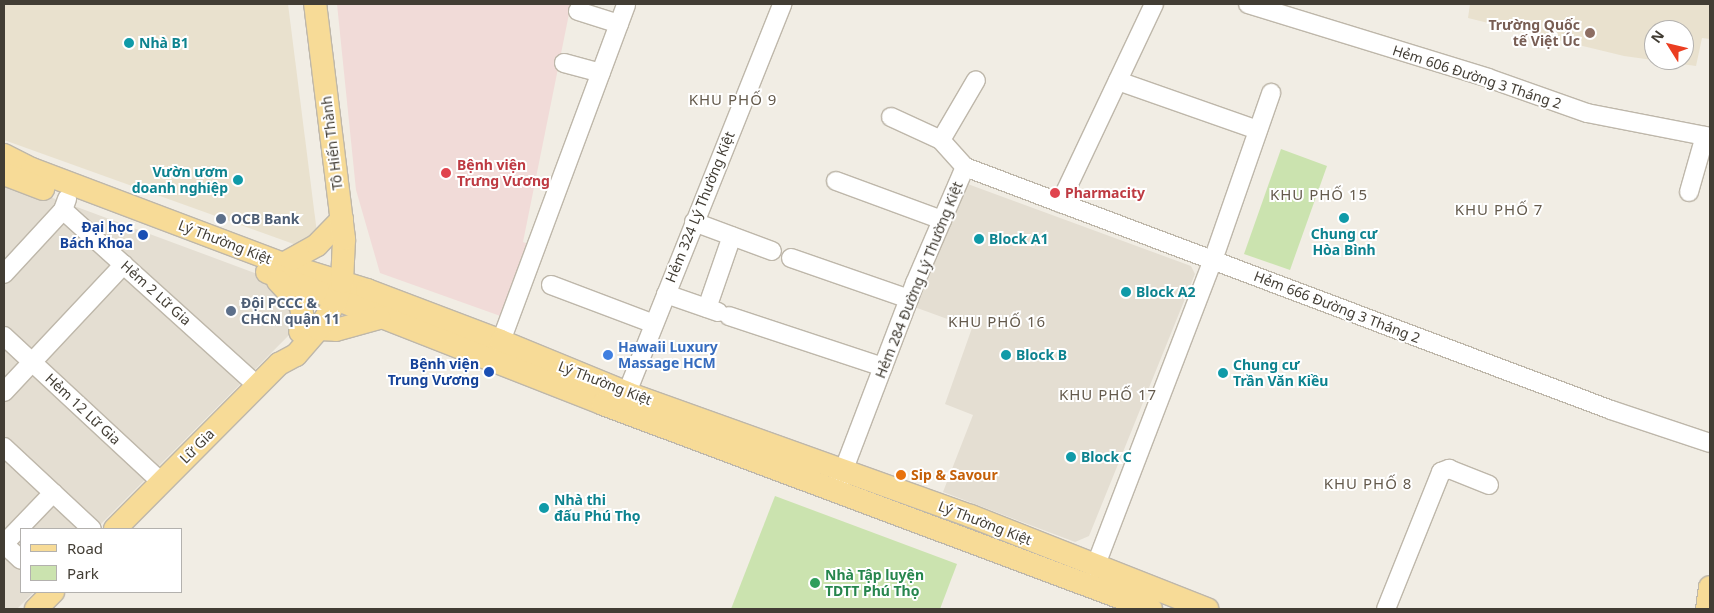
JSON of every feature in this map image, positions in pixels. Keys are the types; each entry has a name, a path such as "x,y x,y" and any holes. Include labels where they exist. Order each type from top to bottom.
{"main road":[{"name":"Tô Hiến Thành","path":"315,4 342,219 325,311"},
{"name":"Lý Thường Kiệt","path":"4,155 32,170 274,268 325,311 501,341 624,402"},
{"name":"Lý Thường Kiệt","path":"4,174 65,204 274,268"},
{"path":"342,219 317,245 274,268 298,301 303,320 325,311 336,330 379,318"},
{"name":"Lý Thường Kiệt","path":"325,311 379,318 624,402 840,480 1152,609"},
{"name":"Lữ Gia","path":"116,528 257,385 279,364 296,355 325,311"},
{"name":"Lý Thường Kiệt","path":"840,480 971,516 1095,567 1207,609"},
{"path":"1707,609 1710,587"},
{"path":"36,609 52,593"}],"street":[{"path":"501,341 626,4"},
{"name":"Hẻm 324 Lý Thường Kiệt","path":"624,402 782,4"},
{"path":"1060,203 1154,4"},
{"name":"Hẻm 606 Đường 3 Tháng 2","path":"1248,4 1488,78 1587,113 1708,137"},
{"path":"578,11 619,24"},
{"path":"564,63 601,73"},
{"path":"891,117 941,140 976,80"},
{"path":"1118,81 1258,130"},
{"path":"1095,567 1213,260 1271,93"},
{"path":"1689,192 1708,137"},
{"name":"Hẻm 284 Đường Lý Thường Kiệt","path":"840,480 909,299 965,167 941,140"},
{"name":"Hẻm 666 Đường 3 Tháng 2","path":"965,167 1602,406 1710,444"},
{"path":"836,182 942,220"},
{"path":"4,274 65,204"},
{"name":"Hẻm 2 Lữ Gia","path":"65,204 124,264 257,385"},
{"path":"694,222 772,251"},
{"path":"718,312 732,236"},
{"path":"791,258 909,299"},
{"path":"4,392 124,264"},
{"path":"551,285 654,324"},
{"path":"666,294 883,367"},
{"name":"Hẻm 12 Lữ Gia","path":"4,336 161,482"},
{"path":"4,447 91,528"},
{"path":"1386,609 1441,472 1449,470 1488,485"},
{"path":"20,559 4,544 53,493"}],"shaded area":[{"path":"4,4 288,4 317,233 302,247 4,140"},
{"name":"Bệnh viện Trưng Vương","path":"337,4 571,4 523,242 531,245 506,318 380,273 356,190"},
{"name":"Trường Quốc tế Việt Úc","path":"1470,4 1710,4 1710,39 1702,38 1696,66 1694,66 1694,20 1644,20 1644,59 1624,56 1468,18"},
{"path":"4,180 290,286 297,327 97,528 20,528 20,593 33,593 17,609 4,609"},
{"path":"965,183 1191,266 1195,274 1089,536 1075,542 943,492 973,415 945,404 972,328 909,305"}],"green space":[{"path":"1281,149 1327,166 1290,270 1244,254"},
{"path":"775,496 957,564 940,609 731,609"}],"place":[{"name":"Trường Quốc tế Việt Úc","path":"1590,33"},
{"name":"Nhà B1","path":"129,43"},
{"name":"Bệnh viện Trưng Vương","path":"446,173"},
{"name":"Vườn ươm doanh nghiệp","path":"238,180"},
{"name":"Pharmacity","path":"1055,193"},
{"name":"Chung cư Hòa Bình","path":"1344,218"},
{"name":"OCB Bank","path":"221,219"},
{"name":"Đại học Bách Khoa","path":"143,235"},
{"name":"Block A1","path":"979,239"},
{"name":"Block A2","path":"1126,292"},
{"name":"Đội PCCC & CHCN quận 11","path":"231,311"},
{"name":"Hawaii Luxury Massage HCM","path":"608,355"},
{"name":"Block B","path":"1006,355"},
{"name":"Bệnh viện Trung Vương","path":"489,372"},
{"name":"Chung cư Trần Văn Kiều","path":"1223,373"},
{"name":"Block C","path":"1071,457"},
{"name":"Sip & Savour","path":"901,475"},
{"name":"Nhà thi đấu Phú Thọ","path":"544,508"},
{"name":"Nhà Tập luyện TDTT Phú Thọ","path":"815,583"}],"district":[{"name":"KHU PHỐ 9","path":"733,100"},
{"name":"KHU PHỐ 15","path":"1319,195"},
{"name":"KHU PHỐ 7","path":"1499,210"},
{"name":"KHU PHỐ 16","path":"997,322"},
{"name":"KHU PHỐ 17","path":"1108,395"},
{"name":"KHU PHỐ 8","path":"1368,484"}]}
